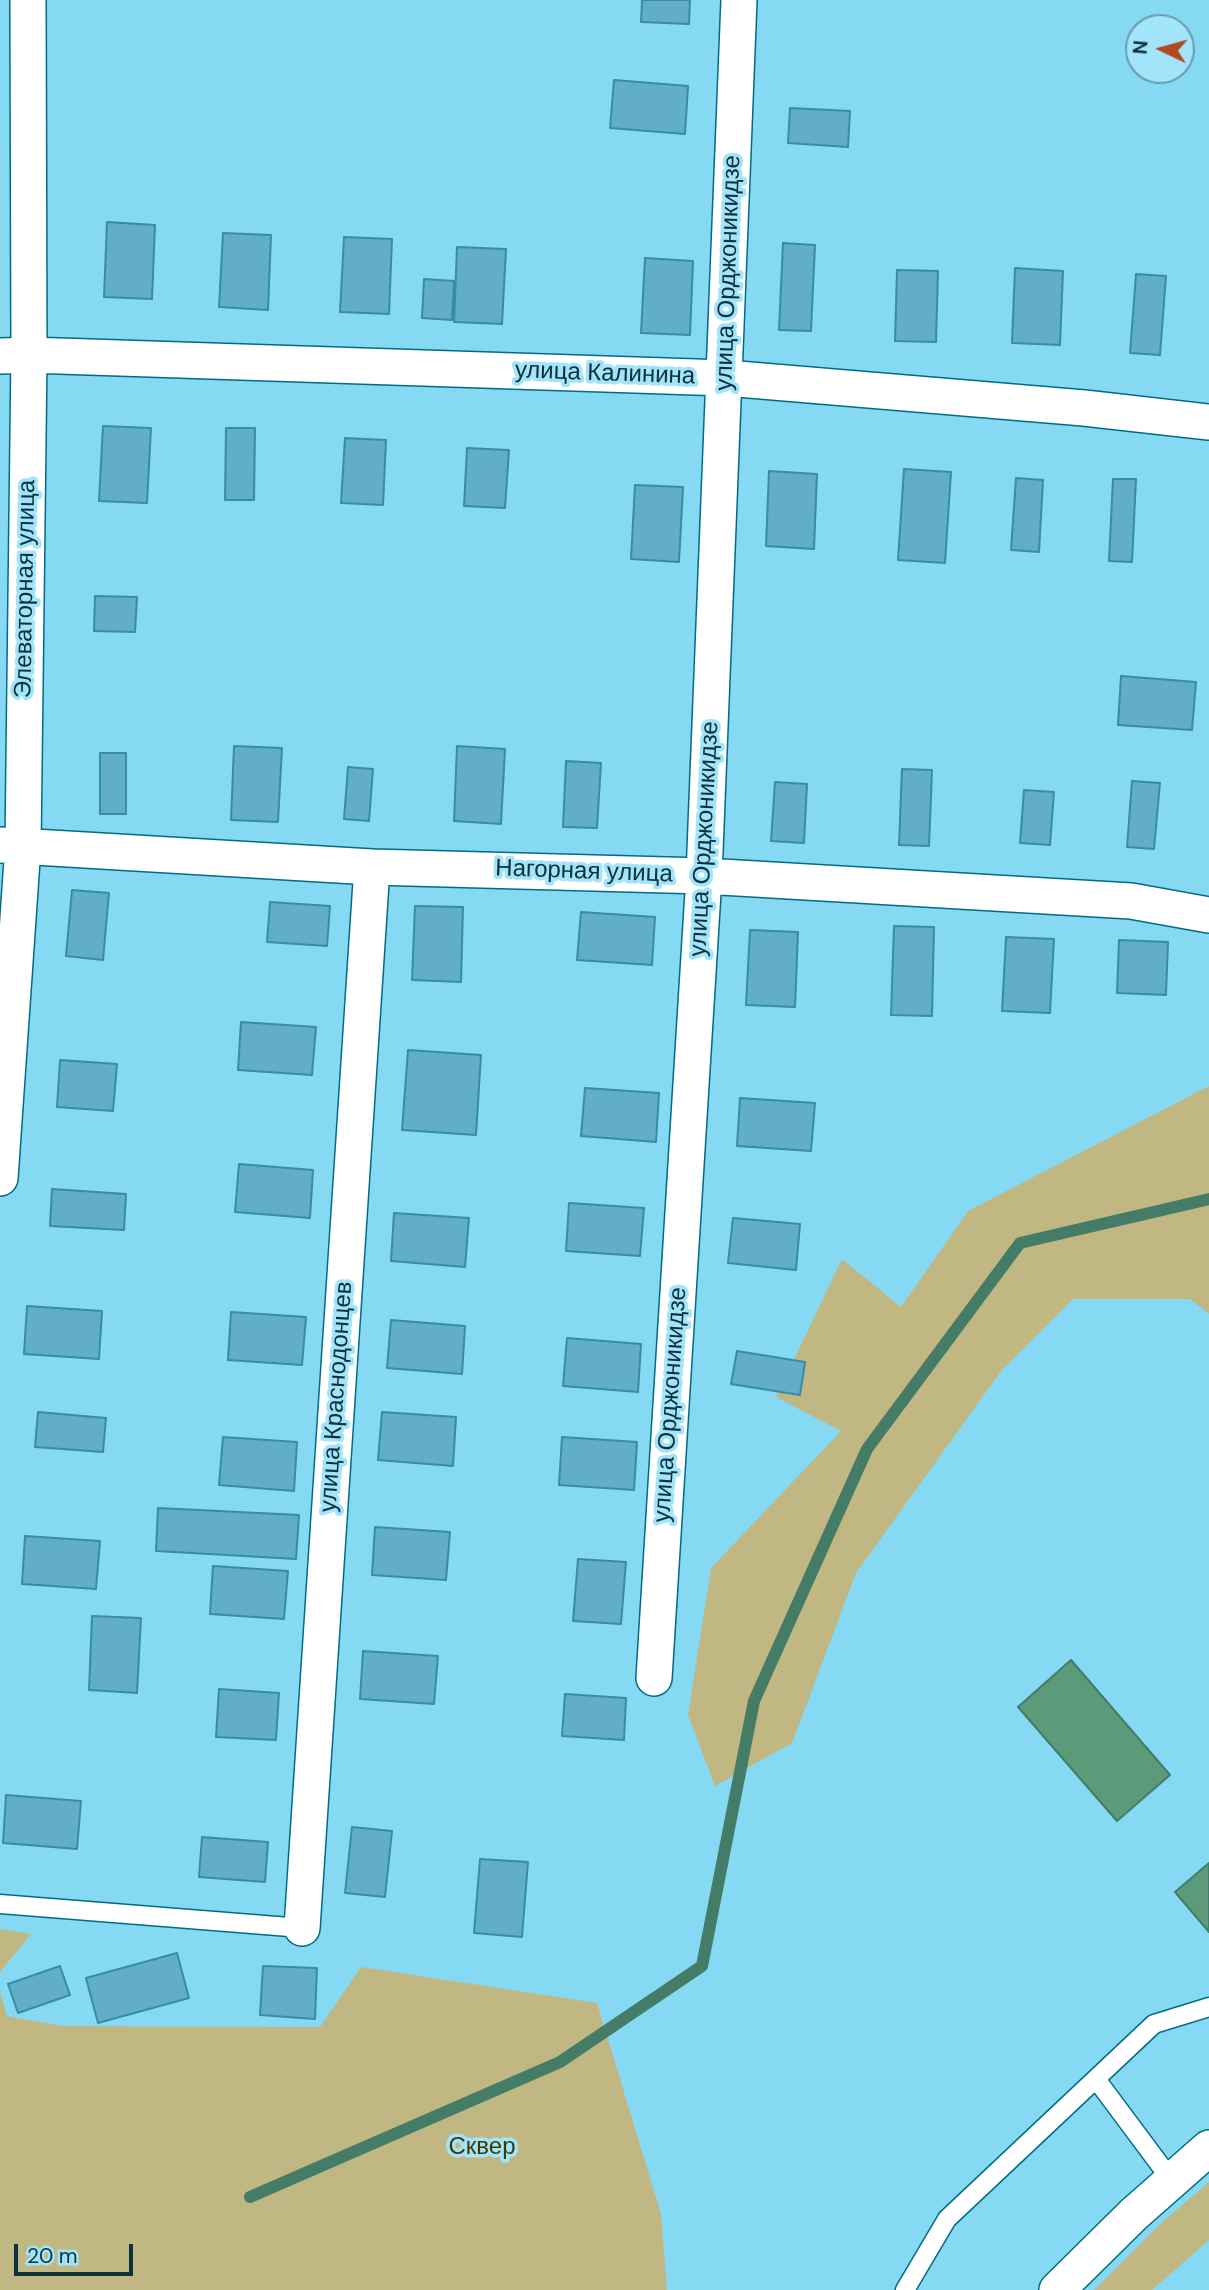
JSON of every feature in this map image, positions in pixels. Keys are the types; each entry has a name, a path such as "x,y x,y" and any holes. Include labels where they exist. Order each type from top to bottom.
{"street":[{"name":"Элеваторная улица","path":"0,1178 11,846 15,356 28,0"},
{"name":"улица Орджоникидзе","path":"654,1678 704,876 726,379 739,0"},
{"name":"улица Калинина","path":"15,356 726,379 1084,408 1209,422"},
{"name":"Нагорная улица","path":"11,846 372,867 704,876 1131,901 1209,915"},
{"name":"улица Краснодонцев","path":"302,1928 372,867"},
{"path":"1057,2290 1209,2148"}],"lane":[{"path":"0,1904 302,1928"},
{"path":"905,2290 947,2219 1154,2024 1209,2007"},
{"path":"1096,2079 1172,2180"}],"green space":[{"path":"1209,1086 1209,1314 1190,1299 1073,1299 1001,1371 856,1573 792,1743 715,1786 688,1715 711,1568 841,1431 776,1397 842,1259 901,1307 968,1211"},
{"path":"0,1929 31,1934 0,1972"},
{"name":"Сквер","path":"361,1967 597,2003 661,2214 667,2290 0,2290 0,1992 7,2016 64,2026 320,2027"},
{"path":"1209,2182 1209,2240 1152,2290 1094,2290 1159,2225"}],"shaded area":[{"path":"1071,1660 1170,1775 1117,1821 1018,1707"},
{"path":"1209,1863 1209,1932 1175,1892"}],"building":[{"path":"642,0 690,0 689,24 641,22"},
{"path":"614,80 688,86 685,134 610,128"},
{"path":"790,108 850,111 848,147 788,143"},
{"path":"107,222 155,225 152,299 104,297"},
{"path":"223,233 271,235 268,310 219,307"},
{"path":"344,237 392,239 389,314 340,312"},
{"path":"783,243 815,245 811,331 779,330"},
{"path":"457,247 506,249 502,324 454,322"},
{"path":"645,258 693,261 690,335 641,333"},
{"path":"1015,268 1063,271 1060,345 1012,343"},
{"path":"897,270 938,271 936,342 895,341"},
{"path":"1136,274 1166,276 1160,355 1130,353"},
{"path":"424,279 454,281 452,320 422,318"},
{"path":"103,426 151,428 147,503 99,501"},
{"path":"226,428 255,428 254,500 225,500"},
{"path":"345,438 386,440 383,505 341,503"},
{"path":"467,448 509,450 505,508 464,506"},
{"path":"904,469 951,472 945,563 898,560"},
{"path":"769,471 817,474 814,549 766,546"},
{"path":"1016,478 1043,480 1039,552 1011,550"},
{"path":"1113,479 1136,479 1132,562 1109,561"},
{"path":"635,485 683,487 679,562 631,559"},
{"path":"95,596 137,597 135,632 94,631"},
{"path":"1121,676 1196,682 1192,730 1118,725"},
{"path":"234,746 282,748 278,822 231,820"},
{"path":"457,746 505,749 501,824 454,821"},
{"path":"100,753 126,753 126,814 100,814"},
{"path":"566,761 601,763 597,828 563,827"},
{"path":"348,767 373,769 369,821 344,819"},
{"path":"902,769 932,770 929,846 899,845"},
{"path":"1132,781 1160,783 1154,849 1127,847"},
{"path":"775,782 807,784 804,843 771,841"},
{"path":"1024,790 1054,792 1050,845 1020,843"},
{"path":"72,890 109,893 103,960 66,956"},
{"path":"270,902 330,906 327,946 267,942"},
{"path":"415,906 463,907 461,982 412,980"},
{"path":"581,912 655,917 652,965 577,960"},
{"path":"894,926 934,927 932,1016 891,1015"},
{"path":"750,930 798,932 795,1007 746,1005"},
{"path":"1006,937 1054,939 1050,1013 1002,1011"},
{"path":"1119,940 1168,942 1166,995 1117,993"},
{"path":"241,1022 316,1027 312,1075 238,1070"},
{"path":"408,1050 481,1055 476,1135 402,1130"},
{"path":"60,1060 117,1064 113,1111 57,1107"},
{"path":"585,1088 659,1093 656,1142 581,1136"},
{"path":"740,1098 815,1103 811,1151 737,1146"},
{"path":"239,1164 313,1170 310,1218 235,1212"},
{"path":"52,1189 126,1194 124,1230 50,1226"},
{"path":"569,1203 644,1208 640,1256 566,1251"},
{"path":"394,1213 469,1218 465,1267 391,1261"},
{"path":"733,1218 800,1224 796,1270 728,1263"},
{"path":"27,1306 102,1311 99,1359 24,1354"},
{"path":"231,1312 306,1317 302,1365 228,1360"},
{"path":"391,1320 465,1326 462,1374 387,1368"},
{"path":"567,1338 641,1344 638,1392 563,1386"},
{"path":"737,1351 805,1362 800,1395 731,1384"},
{"path":"38,1412 106,1418 103,1452 35,1447"},
{"path":"382,1412 456,1417 453,1466 378,1460"},
{"path":"223,1437 297,1442 294,1491 219,1485"},
{"path":"562,1437 637,1442 634,1490 559,1485"},
{"path":"158,1508 299,1515 296,1559 156,1551"},
{"path":"375,1527 450,1532 446,1580 372,1575"},
{"path":"25,1536 100,1541 96,1589 22,1584"},
{"path":"578,1559 626,1562 621,1624 573,1621"},
{"path":"213,1566 288,1571 284,1619 210,1614"},
{"path":"92,1616 141,1618 137,1693 89,1690"},
{"path":"363,1651 438,1656 434,1704 360,1699"},
{"path":"219,1689 279,1693 276,1740 216,1737"},
{"path":"565,1694 626,1698 624,1740 562,1736"},
{"path":"6,1795 81,1801 77,1849 3,1843"},
{"path":"352,1827 392,1831 385,1897 345,1893"},
{"path":"202,1837 268,1842 265,1882 199,1877"},
{"path":"480,1859 528,1862 522,1937 474,1933"},
{"path":"177,1953 189,1998 98,2023 86,1978"},
{"path":"60,1966 70,1995 18,2013 8,1984"},
{"path":"263,1966 317,1968 315,2019 260,2015"}],"waterway":[{"path":"250,2197 560,2062 702,1966 754,1701 867,1449 1020,1243 1209,1199"}]}
